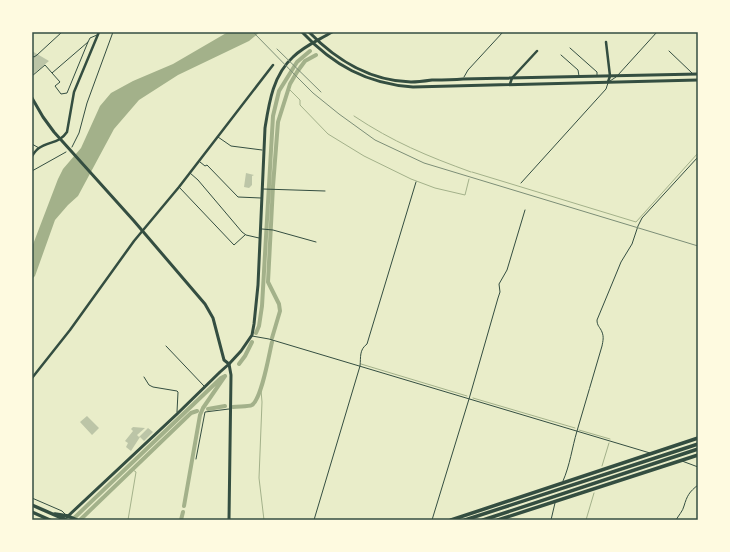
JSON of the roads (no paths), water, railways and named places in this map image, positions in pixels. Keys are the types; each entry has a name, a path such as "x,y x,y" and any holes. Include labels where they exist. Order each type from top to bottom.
{"main road":[{"path":"451,520 698,438"},
{"path":"465,520 698,444"},
{"path":"483,520 698,449"},
{"path":"498,520 698,455"},
{"path":"32,505 48,513 66,519 77,520"},
{"path":"32,512 48,520"}],"street":[{"path":"302,32 316,47 333,61 369,79 396,86 420,87 698,80"},
{"path":"310,32 332,53 358,68 387,79 419,82 430,80 463,79 698,74"},
{"path":"66,519 205,388 241,351 252,335 258,285 268,110 273,89 279,76 292,58 308,45 332,32"},
{"path":"32,156 39,148 63,138 67,132 74,92 98,33"},
{"path":"606,42 610,76 608,82"},
{"path":"510,84 512,78 537,51"},
{"path":"32,378 70,330 134,241 199,162 273,65"},
{"path":"32,98 54,132 134,221 205,304 213,318 224,360 229,364 231,375 230,520"}],"lane":[{"path":"32,56 34,57 37,55 62,32"},
{"path":"463,79 468,70 504,32"},
{"path":"522,183 606,88 608,82 617,75 656,32"},
{"path":"32,76 45,65 60,82 55,86 61,94 67,93 90,38 98,33"},
{"path":"52,73 88,42"},
{"path":"570,48 597,72 598,76"},
{"path":"669,51 694,74"},
{"path":"561,55 578,70 579,76"},
{"path":"218,137 231,146 265,150"},
{"path":"32,144 39,148"},
{"path":"551,520 558,496 569,468 569,460 603,339 602,332 597,324 597,320 621,262 632,244 642,218 698,157"},
{"path":"199,162 205,166 207,165 238,197 262,198"},
{"path":"190,173 198,180 246,235 260,238"},
{"path":"314,520 360,366 361,351 367,344 416,182"},
{"path":"179,187 234,245 246,235"},
{"path":"264,189 325,191"},
{"path":"432,520 500,292 499,284 507,270 525,210"},
{"path":"262,228 316,242"},
{"path":"252,335 577,432 698,466"},
{"path":"166,346 205,388"},
{"path":"144,376 149,385 153,387 178,392 177,414"},
{"path":"196,459 205,412 230,408"},
{"path":"676,520 684,507 685,500 689,493 698,485"},
{"path":"32,498 62,511 66,519"}],"waterway":[{"path":"256,333 259,326 262,306 273,116 279,91 297,62 310,51"},
{"path":"272,338 280,311 279,304 268,282 278,122 290,84 305,61 316,55"},
{"path":"288,88 300,100 300,105 328,134 364,156 411,179 435,188 465,195 469,179"},
{"path":"354,116 411,148 471,172"},
{"path":"472,172 636,222 698,153"},
{"path":"239,364 252,342"},
{"path":"233,407 250,406 256,401 262,385 272,342"},
{"path":"361,364 467,396"},
{"path":"184,506 200,415 203,408 225,376"},
{"path":"72,520 221,378 225,376"},
{"path":"261,390 262,402 259,478 264,520"},
{"path":"473,398 575,428"},
{"path":"208,409 225,406"},
{"path":"80,520 191,413 197,411"},
{"path":"579,430 610,439"},
{"path":"602,466 609,443"},
{"path":"128,520 136,472 133,470"},
{"path":"586,520 594,493"},
{"path":"181,520 183,512"}],"railway":[{"path":"253,32 313,93 375,140 424,163 698,246"},
{"path":"277,49 321,92"}]}
